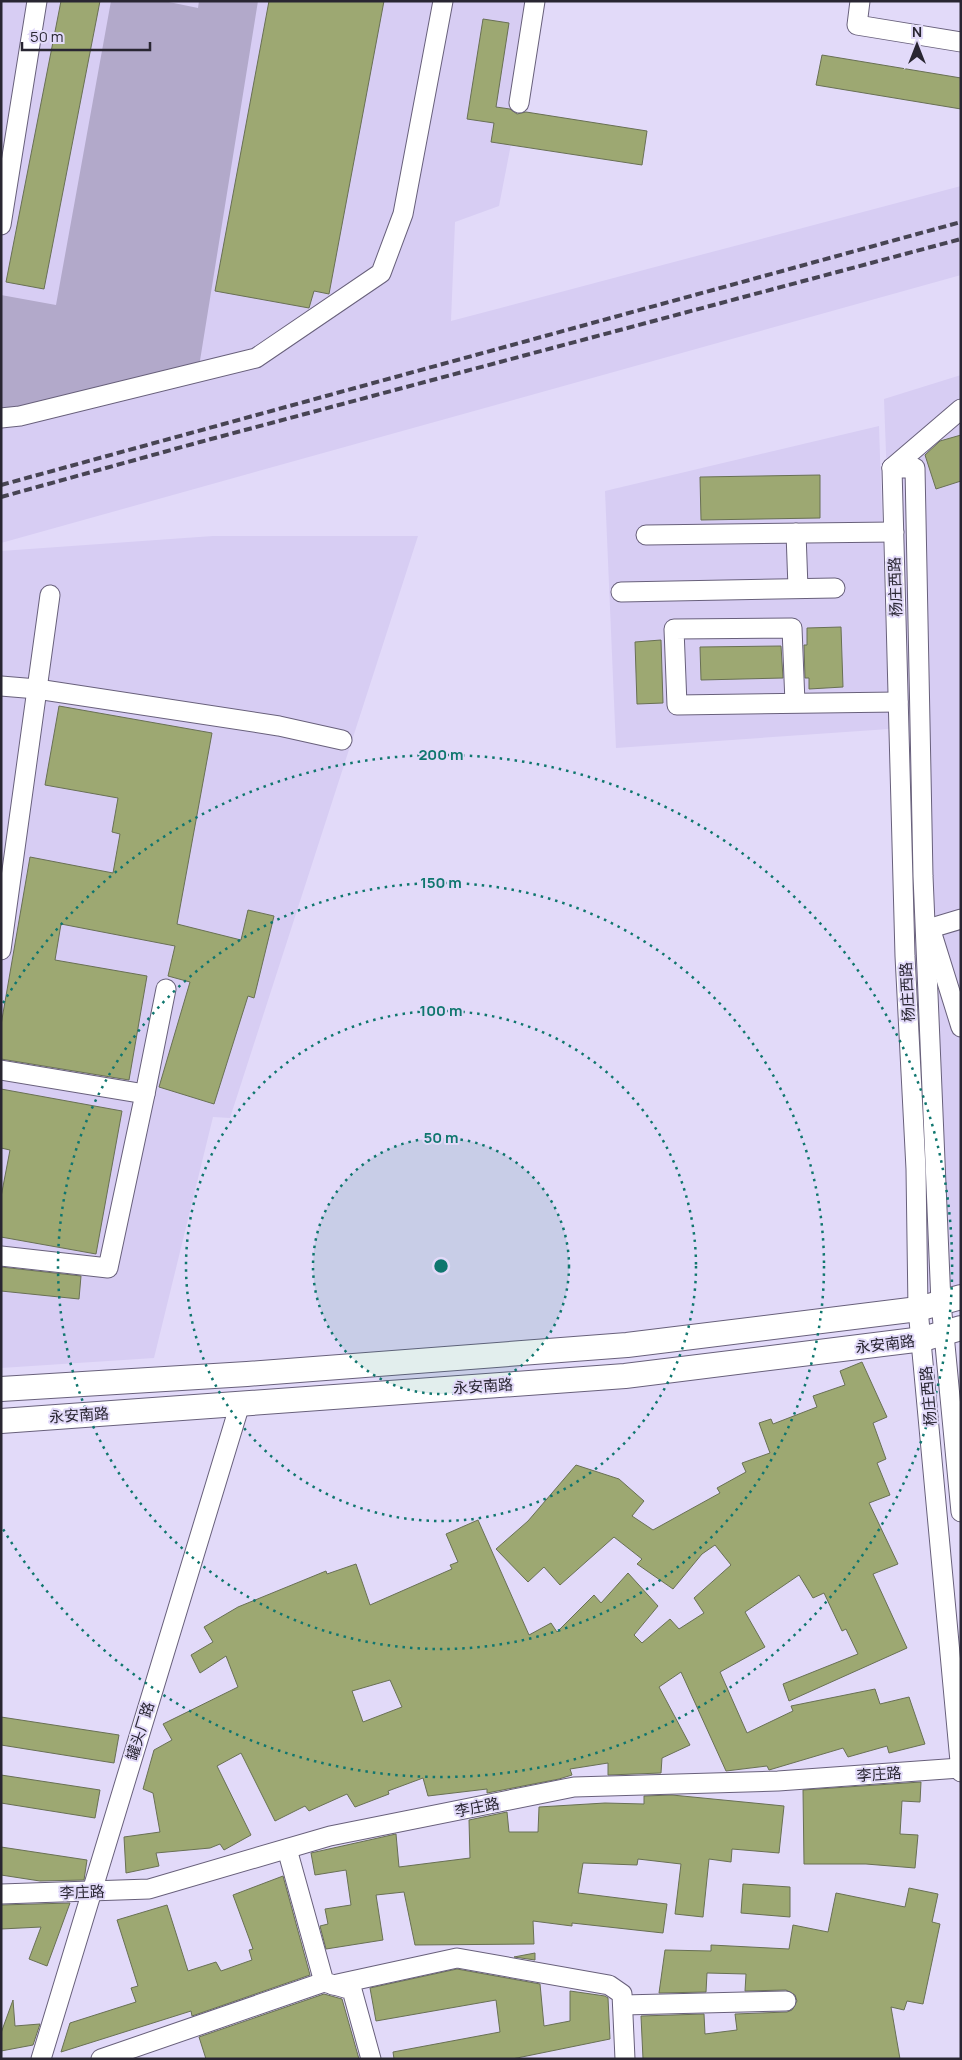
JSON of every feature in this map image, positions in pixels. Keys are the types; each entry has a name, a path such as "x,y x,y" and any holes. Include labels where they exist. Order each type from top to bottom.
{"main road":[{"name":"永安南路","path":"1,1389 248,1374 627,1344 918,1309 951,1300"},
{"name":"永安南路","path":"1,1421 625,1376 942,1333"}],"street":[{"path":"1,225 37,1"},
{"path":"1,418 20,416 256,358 382,273 403,214 443,1"},
{"path":"519,103 535,1"},
{"path":"860,1 857,26 961,42"},
{"path":"892,468 961,409"},
{"name":"杨庄西路","path":"961,1512 942,1333 918,1309 916,1169 905,956 892,468 914,468 928,920 951,1300 942,1333 961,1772"},
{"path":"646,534 894,532"},
{"path":"796,533 798,588"},
{"path":"621,592 834,588"},
{"path":"1,950 50,594"},
{"path":"795,703 792,628 674,629 677,705 898,702"},
{"path":"1,686 37,688 279,726 342,740"},
{"path":"961,919 928,920 961,1027"},
{"path":"1,1256 108,1268 166,990"},
{"path":"1,1070 145,1094"},
{"name":"罐头厂路","path":"41,2059 240,1404"},
{"name":"李庄路","path":"1,1894 149,1889 330,1836 574,1787 778,1781 960,1768"},
{"path":"286,1849 328,1983"},
{"path":"101,2059 328,1983 457,1958 609,1985 622,1994 625,2059"},
{"path":"328,1983 352,1990 371,2059"},
{"path":"623,2005 786,2001"}],"shaded area":[{"path":"1,1 535,1 519,103 499,206 455,222 451,321 961,186 961,275 1,543"},
{"path":"111,1 164,1 198,8 199,1 258,1 198,373 1,418 1,295 56,305"},
{"path":"961,375 961,1297 918,1309 884,399"},
{"path":"879,426 889,729 616,748 605,491"},
{"path":"213,536 418,536 230,1118 213,1117 154,1358 1,1368 1,551"}],"building":[{"path":"61,1 100,1 44,289 6,282"},
{"path":"269,1 384,1 329,294 314,291 309,308 215,291"},
{"path":"483,19 509,23 496,107 510,109 517,114 526,112 647,131 642,165 491,142 494,123 467,119"},
{"path":"822,55 961,78 961,109 816,85"},
{"path":"961,435 961,481 936,489 925,455 940,441"},
{"path":"820,475 820,518 701,520 700,477"},
{"path":"841,627 843,687 809,689 809,678 805,678 804,645 807,645 807,628"},
{"path":"661,640 663,703 637,704 635,642"},
{"path":"781,646 783,678 701,680 700,647"},
{"path":"59,706 212,733 177,924 241,940 248,910 274,916 254,998 248,996 214,1104 159,1087 190,982 168,976 175,946 61,924 55,960 147,976 129,1080 1,1059 1,1025 30,857 113,873 120,834 112,832 118,798 45,785"},
{"path":"1,1089 122,1111 96,1254 1,1237 1,1197 10,1150 1,1148"},
{"path":"1,1267 81,1276 79,1299 1,1291"},
{"path":"862,1362 887,1417 873,1423 886,1459 877,1463 890,1495 869,1503 898,1564 873,1574 907,1648 789,1701 783,1684 858,1654 846,1629 842,1631 824,1593 813,1598 799,1575 745,1612 765,1647 720,1672 747,1733 793,1711 791,1706 875,1689 880,1704 909,1697 925,1744 889,1753 887,1746 848,1757 843,1748 769,1770 767,1766 726,1771 681,1672 659,1687 690,1745 662,1758 661,1773 608,1775 608,1763 570,1769 572,1775 559,1779 487,1793 487,1789 428,1796 423,1778 388,1791 389,1794 355,1807 347,1794 309,1811 305,1806 275,1821 241,1753 217,1766 251,1835 224,1850 220,1844 210,1848 156,1853 159,1866 126,1873 124,1837 160,1832 153,1793 143,1789 154,1750 172,1740 163,1724 238,1687 226,1656 200,1673 191,1655 213,1642 204,1627 238,1607 326,1571 327,1574 356,1564 370,1605 452,1569 450,1565 458,1562 446,1534 478,1520 529,1635 551,1623 557,1632 594,1595 601,1603 628,1573 658,1606 634,1635 642,1643 670,1619 679,1629 704,1613 694,1598 731,1565 715,1545 702,1554 673,1589 637,1564 642,1559 614,1537 560,1585 544,1567 528,1582 496,1549 528,1521 576,1465 619,1479 644,1501 632,1516 653,1530 720,1493 717,1488 746,1472 742,1463 770,1453 759,1423 771,1419 773,1424 817,1407 813,1396 845,1385 840,1371","holes":["390,1680 402,1707 363,1722 352,1691"]},
{"path":"1,1717 119,1735 114,1763 1,1745"},
{"path":"1,1775 100,1790 95,1818 1,1803"},
{"path":"921,1782 920,1802 902,1801 900,1834 918,1835 915,1868 866,1864 804,1864 803,1790"},
{"path":"672,1795 784,1806 779,1853 732,1849 731,1862 709,1859 703,1917 675,1914 681,1864 638,1859 637,1865 583,1863 578,1893 667,1904 663,1933 572,1923 572,1926 533,1921 534,1944 415,1945 404,1892 376,1895 383,1940 326,1949 320,1926 328,1924 325,1909 351,1905 346,1870 315,1875 311,1853 396,1834 399,1867 470,1858 469,1820 507,1812 509,1832 538,1832 539,1807 605,1803 644,1804 644,1796"},
{"path":"1,1847 87,1860 84,1880 40,1881 1,1875"},
{"path":"283,1876 310,1975 192,2016 191,2011 61,2052 70,2023 136,2002 131,1988 138,1986 117,1920 167,1905 188,1971 216,1962 221,1971 252,1960 249,1950 253,1949 233,1895"},
{"path":"743,1884 790,1887 790,1917 741,1913"},
{"path":"909,1888 938,1894 932,1922 940,1924 923,2004 907,2001 904,2010 891,2007 900,2059 643,2059 641,2016 704,2014 705,2034 737,2030 735,2014 787,2012 792,2010 797,2001 795,1995 786,1990 745,1991 746,1974 707,1973 706,1992 659,1993 665,1950 711,1951 711,1945 789,1949 793,1925 828,1932 836,1893 905,1907"},
{"path":"70,1903 47,1966 29,1959 41,1927 1,1929 1,1905"},
{"path":"535,1953 535,1960 514,1957"},
{"path":"457,1969 540,1984 544,2026 570,2021 570,1991 605,1996 608,1998 610,2039 512,2059 394,2059 393,2052 500,2032 496,2000 376,2021 370,1988"},
{"path":"324,1994 342,1999 359,2059 206,2059 199,2037"},
{"path":"13,2000 15,2026 40,2024 33,2045 1,2051 1,2033"}],"railway":[{"path":"1,485 961,222"},
{"path":"1,497 961,239"}]}
